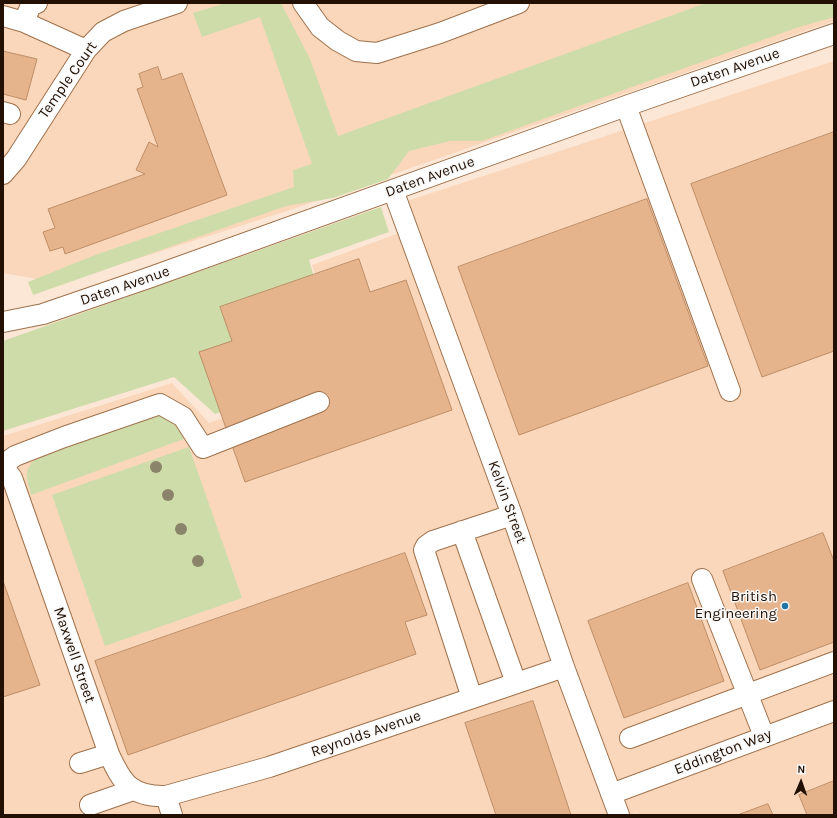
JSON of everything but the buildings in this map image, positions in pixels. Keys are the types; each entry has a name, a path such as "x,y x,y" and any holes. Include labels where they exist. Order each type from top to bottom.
{"street":[{"path":"24,22 31,5 37,3"},
{"name":"Temple Court","path":"3,174 16,159 86,50 103,32 124,21 176,3"},
{"path":"303,3 320,27 338,41 356,50 377,53 440,33 520,3"},
{"path":"3,16 24,22 86,50"},
{"name":"Daten Avenue","path":"3,322 43,314 143,280 626,106 834,34"},
{"path":"626,106 730,392"},
{"name":"Kelvin Street","path":"393,190 512,515 564,667 619,815"},
{"name":"Daten Avenue","path":"3,314 25,318"},
{"path":"3,465 15,456 64,437 160,404 183,417 203,448 320,402"},
{"name":"Maxwell Street","path":"3,465 12,478 117,773 133,790 142,794 166,796"},
{"path":"472,698 424,550 426,546 434,541 512,515"},
{"path":"462,531 516,683"},
{"path":"702,578 764,736"},
{"path":"630,738 834,662"},
{"name":"Reynolds Avenue","path":"166,796 268,767 564,667"},
{"name":"Eddington Way","path":"611,794 834,710"},
{"path":"80,763 109,754"},
{"path":"90,805 133,790"},
{"path":"166,796 172,815"}],"shaded area":[{"path":"3,3 834,3 834,21 287,211 127,262 49,281 3,273"},
{"path":"834,61 834,815 637,815 635,809 636,815 3,815 3,436 172,383 209,423 347,374 312,265 407,230 398,204"}],"green space":[{"path":"226,3 281,3 310,59 338,136 706,3 834,3 834,17 796,28 482,141 450,141 409,151 388,179 333,198 286,206 33,295 28,282 95,255 294,187 293,170 312,164 260,17 202,37 193,13"},
{"path":"381,207 389,232 309,260 342,372 215,414 174,377 3,431 3,341"},
{"path":"152,415 165,416 174,420 189,437 31,495 27,473 30,465 40,455"},
{"path":"189,447 242,598 105,646 52,495"}],"place":[{"name":"British Engineering","path":"785,606"}]}
